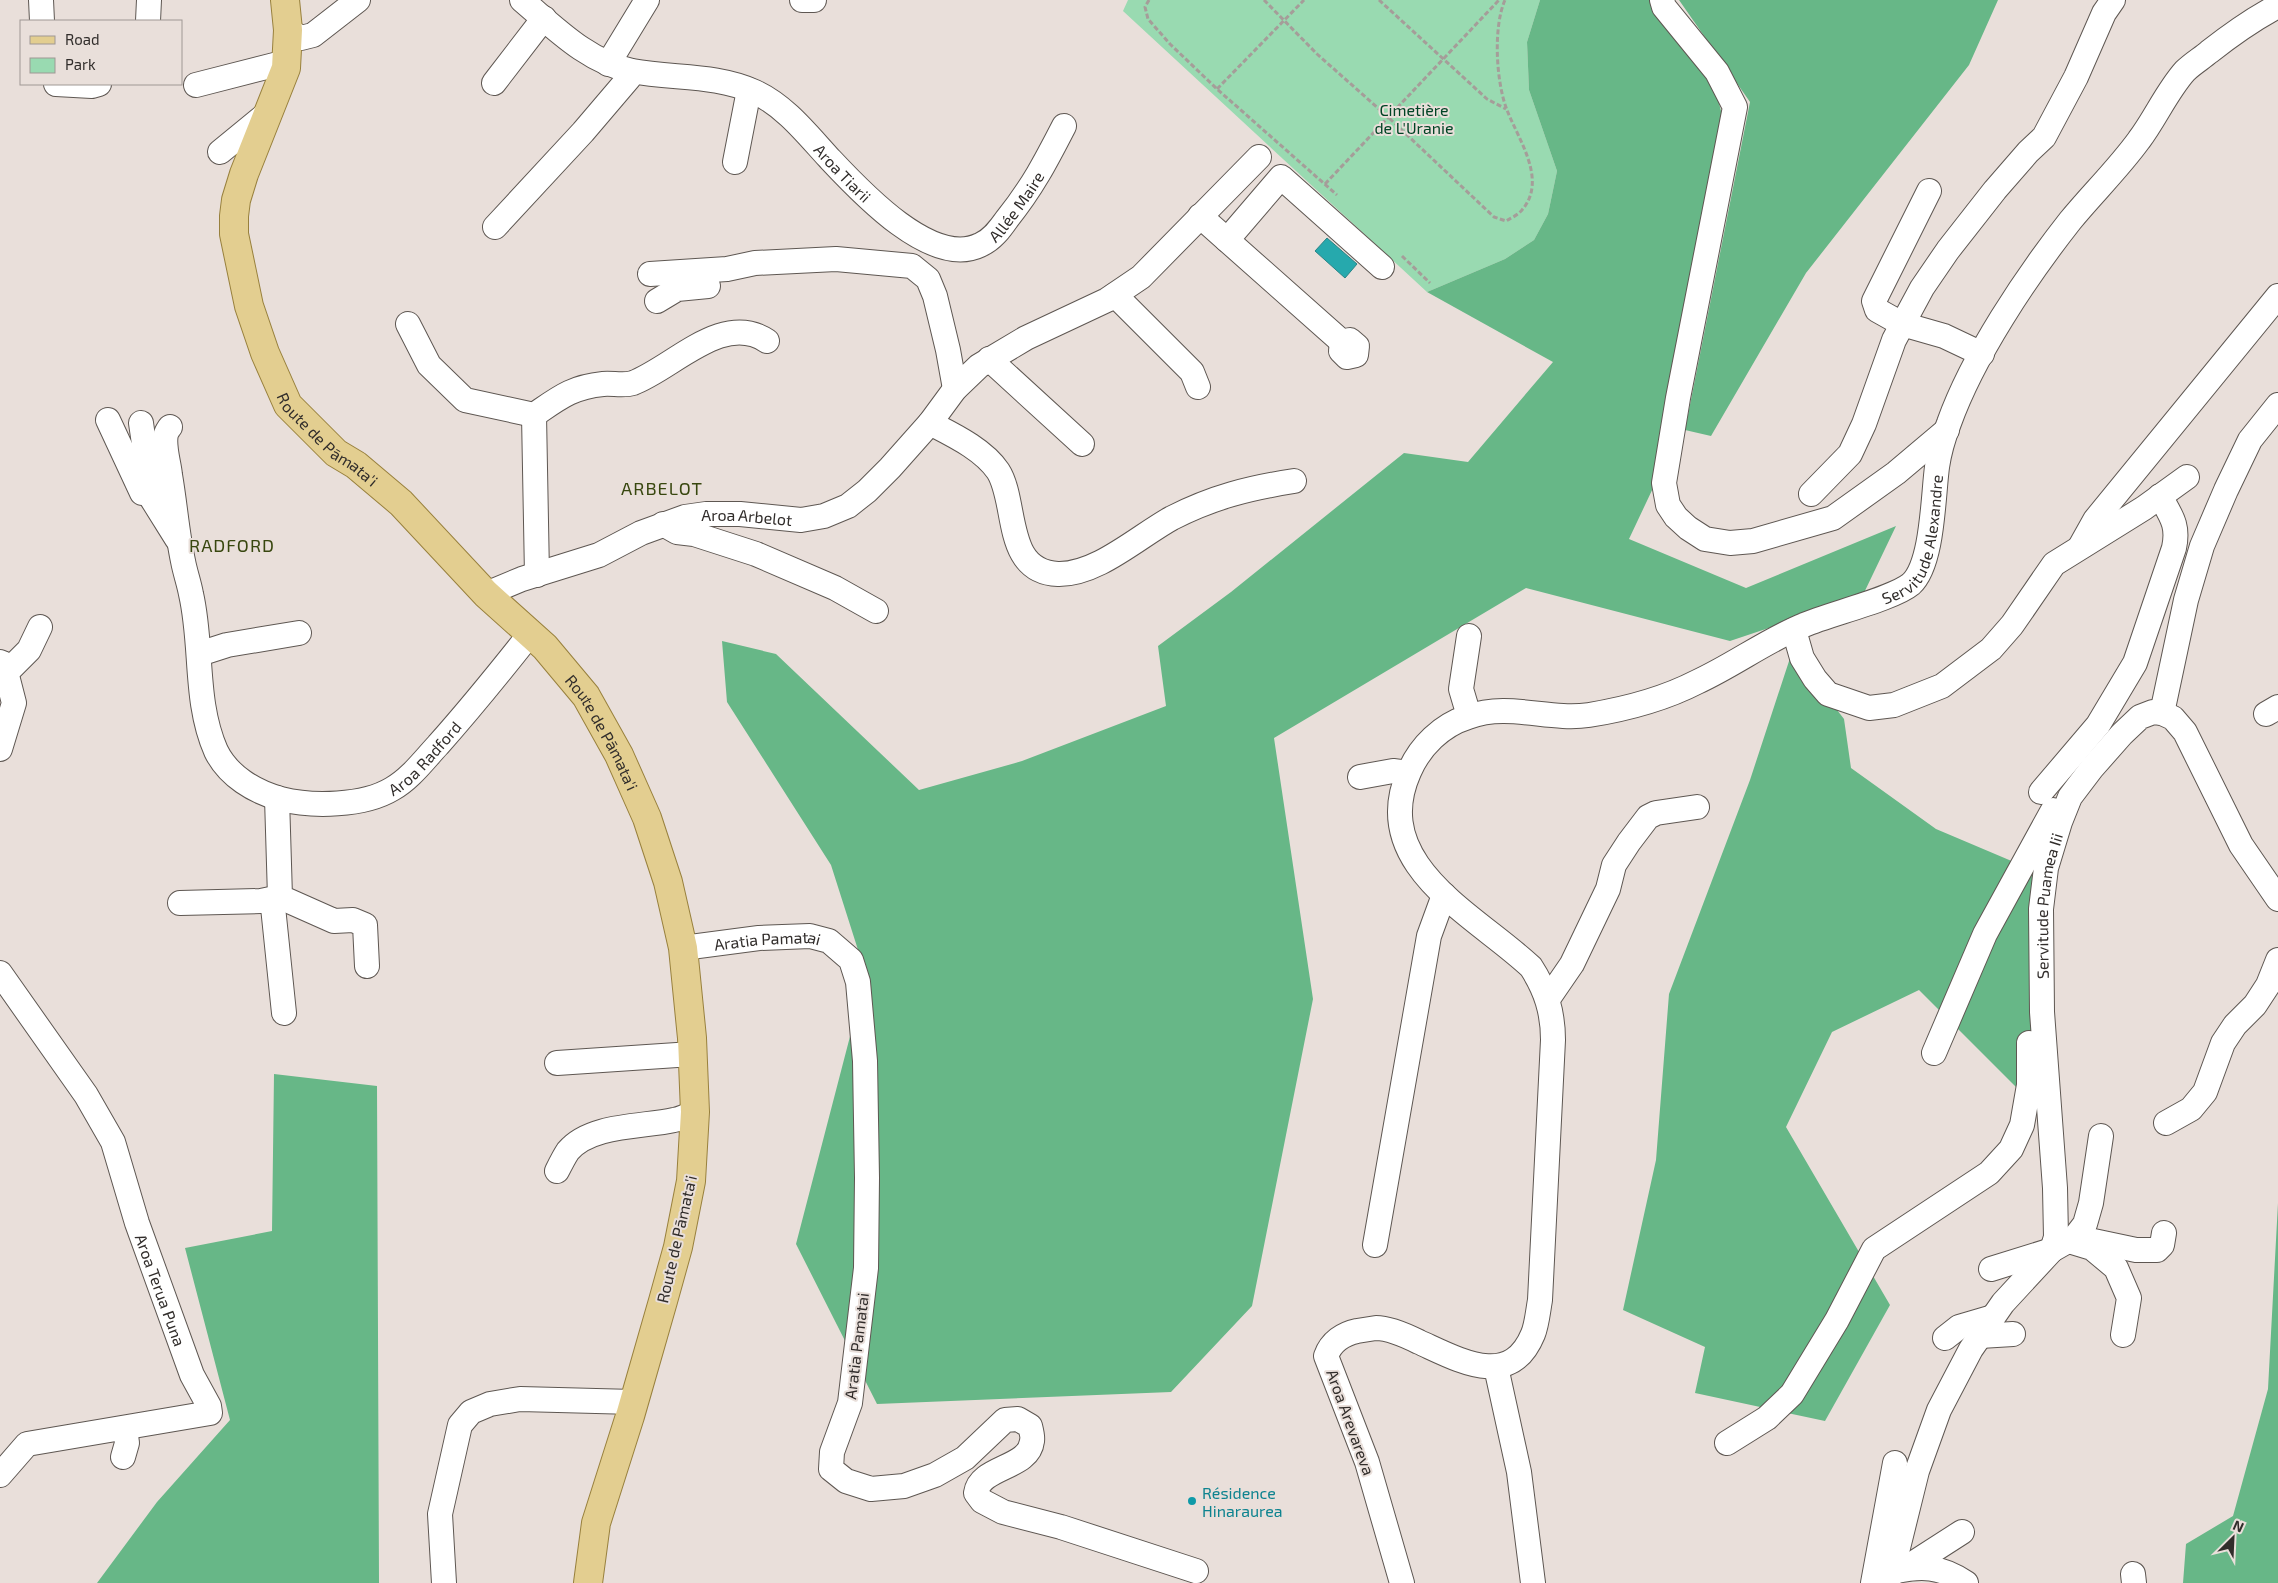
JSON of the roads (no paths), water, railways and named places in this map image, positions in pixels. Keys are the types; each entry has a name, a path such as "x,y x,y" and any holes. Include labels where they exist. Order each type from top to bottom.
{"main road":[{"name":"Route de Pāmata'i","path":"285,0 288,30 286,62 270,111 236,200 234,234 249,306 265,353 282,394 288,405 336,453 356,465 401,503 486,594 545,647 586,696 619,755 647,818 660,854 683,948 695,1112 694,1157 686,1212 634,1402 596,1523 588,1583"}],"street":[{"path":"41,0 42,20"},
{"path":"55,0 55,20"},
{"path":"148,20 150,0"},
{"path":"288,30 301,38 313,35 358,0"},
{"name":"Aroa Tiarii","path":"522,0 580,48 608,64 631,71 705,78 743,88 774,104 876,205 897,223 915,234 942,246"},
{"path":"608,64 648,0"},
{"path":"802,0 814,0"},
{"path":"1662,0 1664,7 1717,72 1735,107 1678,398 1664,483 1668,504 1676,517 1688,528 1705,539 1730,543 1753,541 1833,518 1896,473 1947,430"},
{"path":"1811,494 1850,454 1902,324 1922,288 1948,250 1994,190 2044,137 2076,77 2107,4"},
{"name":"Servitude Alexandre","path":"1496,1367 1510,1363 1525,1350 1533,1332 1540,1300 1553,1020 1541,982 1530,967 1444,895 1417,867 1405,839 1401,823 1402,797 1408,773 1421,751 1432,738 1450,725 1469,716 1499,710 1583,716 1633,707 1695,684 1794,630 1889,595 1912,583 1925,556 1933,514 1938,463 1947,430 1982,354 2040,260 2137,142 2186,71 2248,21 2278,6"},
{"path":"494,83 544,18"},
{"path":"196,85 286,62"},
{"path":"495,227 583,132 629,78 631,71"},
{"path":"76,85 96,85"},
{"path":"730,157 743,88"},
{"path":"220,152 270,111"},
{"name":"Allée Maire","path":"942,246 953,249 972,249 982,245 996,234 1026,196 1064,126"},
{"name":"Aroa Arbelot","path":"486,594 599,555 641,533 685,517 706,514 740,514 801,520 824,516 848,506 868,491 930,423 955,389 989,359 1024,338 1115,295 1141,277 1259,157"},
{"path":"1227,240 1281,178 1388,258"},
{"path":"1929,191 1874,301 1877,310 1902,324 1944,336 1982,354"},
{"path":"1205,211 1227,240 1342,342"},
{"path":"650,274 702,272 755,263 836,259 908,265 918,269 928,279 935,296 955,389"},
{"path":"657,301 677,289 736,284 756,276 779,262"},
{"path":"1115,295 1192,372 1198,387"},
{"path":"2079,549 2095,520 2278,296"},
{"path":"408,324 430,365 465,400 534,415 572,390 603,384 630,384 655,374 694,348 727,333 755,334 767,341"},
{"path":"989,359 1082,444"},
{"path":"2278,405 2250,440 2202,546 2186,600 2162,714 2173,718 2185,732 2241,845 2278,899"},
{"path":"534,415 538,516 537,575"},
{"path":"108,420 140,489 144,496 152,499"},
{"name":"Aroa Radford","path":"141,423 152,499 179,542"},
{"path":"930,423 964,442 987,460 998,472 1004,487 1015,536 1022,554 1031,563 1043,570 1057,574 1075,572 1100,562 1172,518 1217,497 1252,487 1294,481"},
{"name":"Aroa Radford","path":"170,427 166,433 167,455 179,542 194,610 202,702 209,731 217,752 229,770 243,782 290,802 352,802 375,798 393,789 413,773 441,742 530,634"},
{"path":"1794,630 1802,658 1815,679 1828,694 1869,708 1894,705 1942,686 1991,649 2012,625 2054,564 2186,478"},
{"path":"2041,792 2098,725 2135,663 2177,534 2174,522 2160,496"},
{"path":"663,524 677,532 694,534 756,554 835,588 876,610"},
{"path":"2,663 12,667 29,650 40,627"},
{"path":"198,654 227,645 299,633"},
{"path":"1469,636 1461,689 1469,716"},
{"path":"0,750 14,703 2,663"},
{"name":"Servitude Puamea Iii","path":"2065,1243 2056,1237 2055,1196 2042,1012 2041,909 2046,868 2070,797 2122,734 2140,717 2153,712 2162,714"},
{"path":"1360,777 1393,771 1408,773"},
{"path":"1934,1053 1985,934 2054,808 2070,797"},
{"path":"277,798 280,897 273,908 284,1013"},
{"path":"1548,1000 1572,964 1608,889 1614,865 1628,842 1648,817 1656,813 1697,807"},
{"path":"1375,1245 1428,936 1444,895"},
{"path":"180,903 261,901 280,897 334,921 353,920 365,925 367,966"},
{"name":"Aratia Pamatai","path":"683,948 759,938 810,936 829,941 851,960 858,982 865,1061 866,1268 850,1403 832,1452 831,1469 846,1481 871,1489 904,1486 935,1476 965,1458 1005,1420 1018,1419 1030,1426 1033,1441 1028,1452 984,1479 977,1488 976,1493 982,1501 1003,1512 1061,1527 1196,1571"},
{"path":"2166,1123 2191,1110 2205,1092 2223,1043 2235,1025 2255,1005 2268,985 2278,960"},
{"name":"Aroa Terua Puna","path":"0,973 86,1095 113,1142 126,1192 192,1375 209,1406 210,1413 205,1416 27,1444 0,1475"},
{"path":"1727,1443 1767,1418 1792,1394 1837,1320 1874,1249 1989,1173 2011,1149 2022,1125 2029,1085 2029,1036 2042,1012"},
{"path":"558,1063 692,1054"},
{"path":"556,1171 569,1150 585,1139 603,1132 653,1122 675,1120 695,1112"},
{"path":"1890,1577 1926,1444 1950,1388 1993,1316 2085,1224 2091,1203 2101,1136"},
{"path":"1991,1269 2065,1243 2136,1250 2157,1250 2162,1245 2164,1233"},
{"path":"2065,1243 2092,1248 2116,1268 2129,1298 2123,1336"},
{"path":"1945,1338 1959,1327 1993,1316"},
{"name":"Aroa Arevareva","path":"1402,1583 1367,1462 1326,1356 1332,1344 1349,1333 1377,1328 1406,1336 1476,1365 1496,1367"},
{"path":"1978,1339 2013,1334"},
{"path":"1496,1367 1519,1472 1533,1583"},
{"path":"444,1583 440,1514 460,1425 468,1415 490,1404 520,1399 634,1402"},
{"path":"124,1457 127,1443 126,1428"},
{"path":"1890,1577 1895,1463"},
{"path":"1890,1577 1962,1532"},
{"path":"1890,1577 1929,1567 1956,1576 1966,1583"}],"water":[{"path":"1327,238 1357,264 1345,278 1315,251"}],"place":[{"name":"Résidence Hinaraurea","path":"1192,1501"}],"district":[{"name":"ARBELOT","path":"662,488"},
{"name":"RADFORD","path":"232,545"}],"park label":[{"name":"Cimetière de L'Uranie","path":"1414,118"}]}
